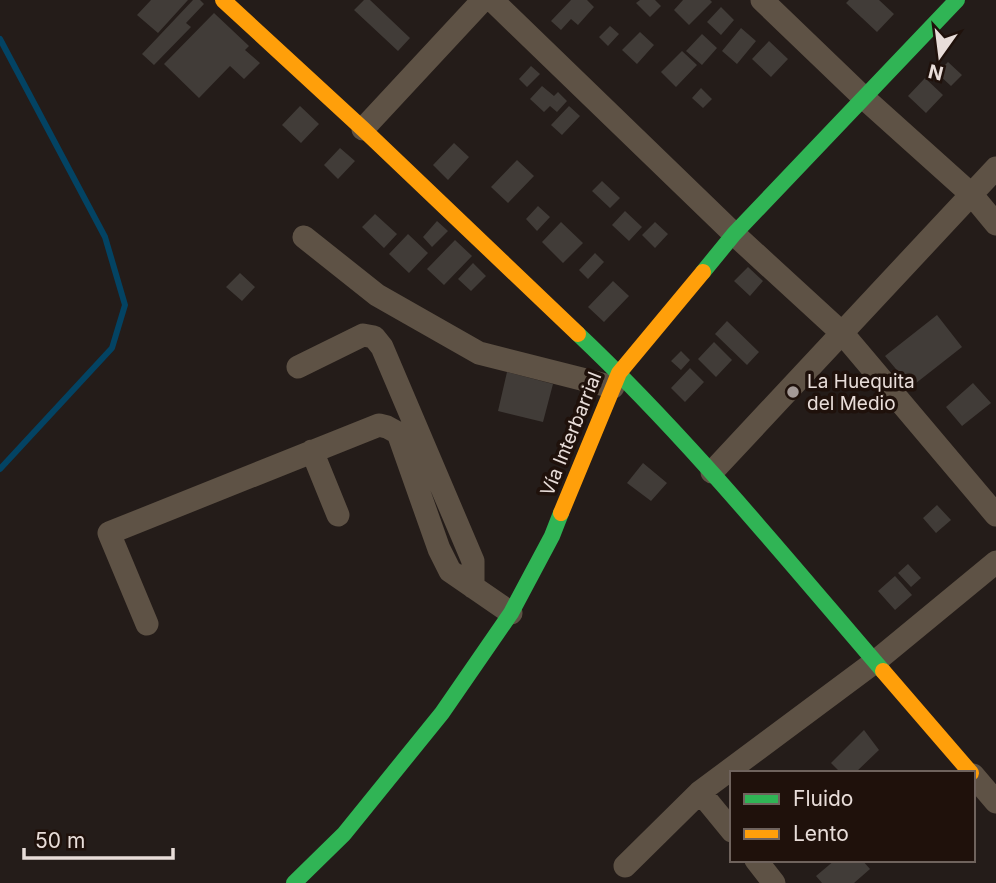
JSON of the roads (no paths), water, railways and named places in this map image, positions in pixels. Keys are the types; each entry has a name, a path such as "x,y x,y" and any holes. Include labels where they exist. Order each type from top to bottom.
{"main road":[{"path":"223,0 363,129 712,472 969,771"},
{"name":"Vía Interbarrial","path":"294,883 344,834 434,723 511,613 552,536 616,380 734,234 957,0"}],"street":[{"path":"363,129 483,0"},
{"path":"492,0 734,234 843,334 996,516"},
{"path":"762,0 864,98 972,195 996,224"},
{"path":"712,472 996,168"},
{"path":"304,237 377,295 479,353 616,380"},
{"path":"299,367 363,335 374,337 382,347 473,561 473,587"},
{"path":"147,624 109,533 379,425 387,426 398,433 444,561 450,570 511,613"},
{"path":"312,451 338,515"},
{"path":"625,866 700,792 876,661 996,562"},
{"path":"975,778 996,802"},
{"path":"700,792 730,829"},
{"path":"758,862 774,883"}],"waterway":[{"path":"0,39 105,237 125,305 112,348 0,469"}],"place":[{"name":"La Huequita del Medio","path":"793,392"}]}
